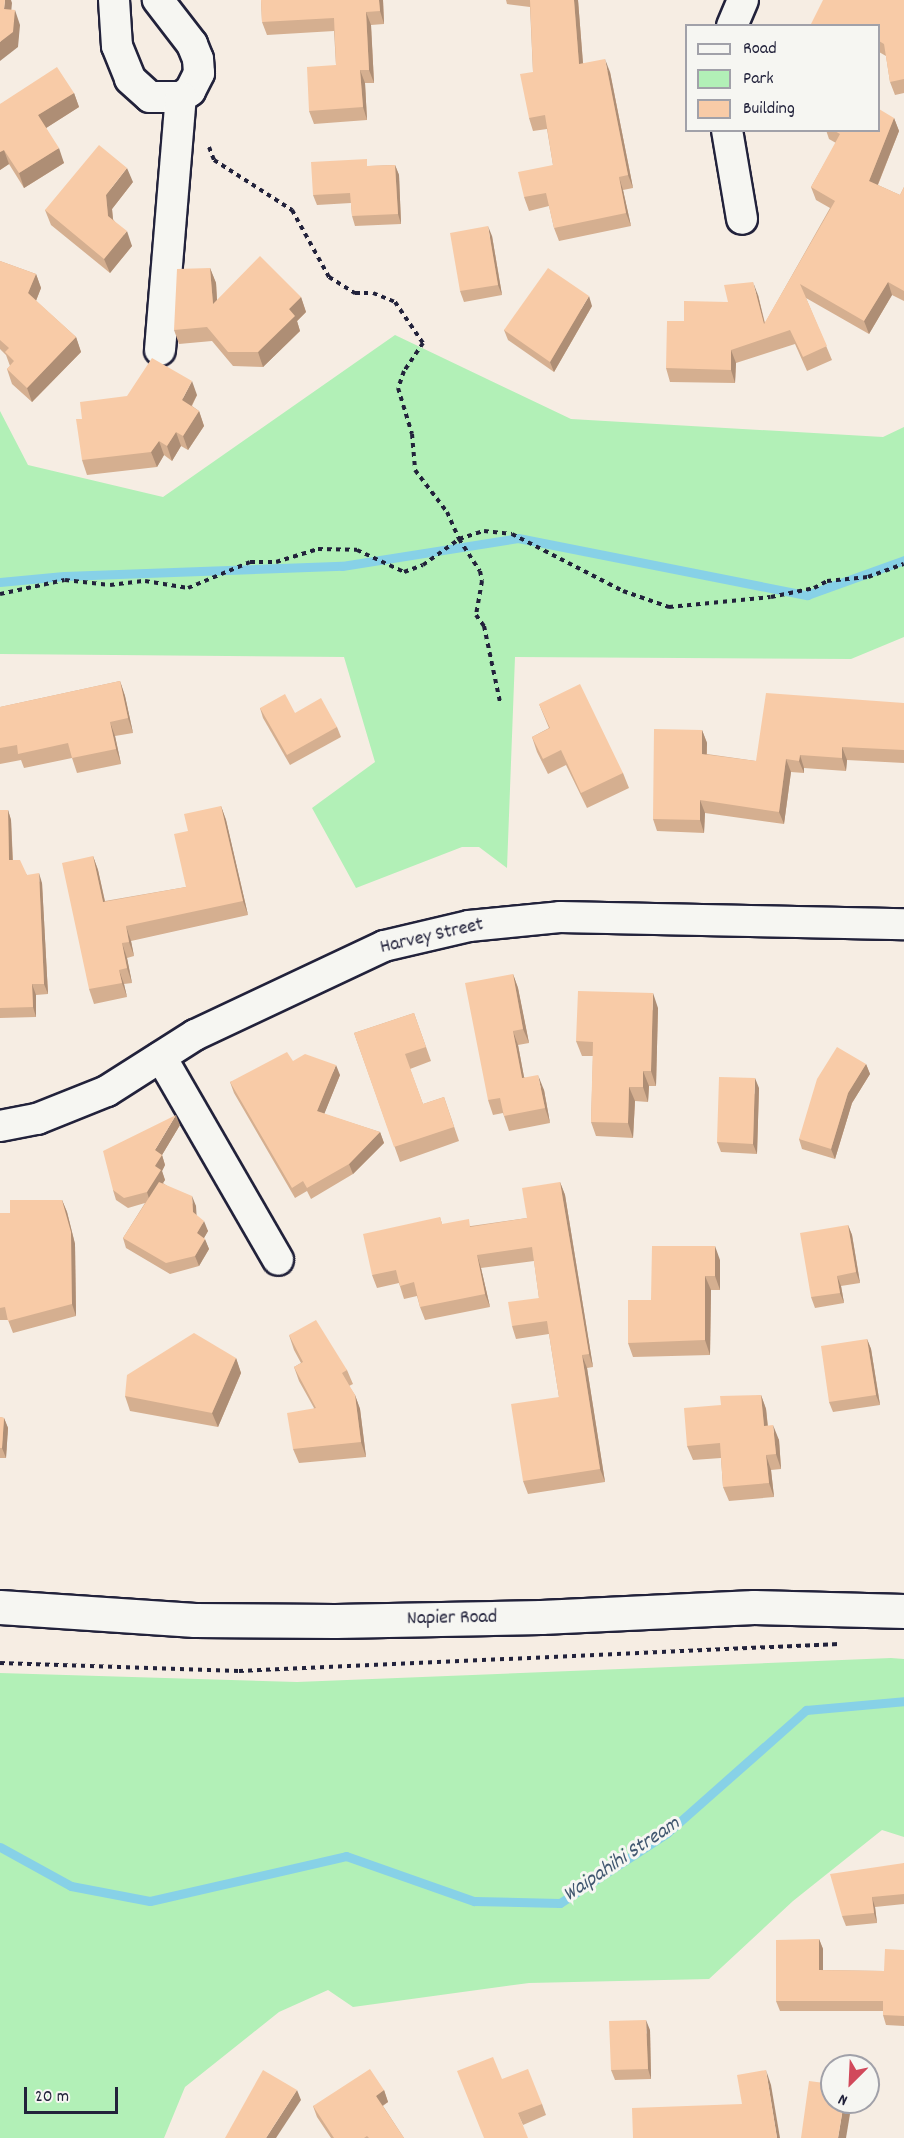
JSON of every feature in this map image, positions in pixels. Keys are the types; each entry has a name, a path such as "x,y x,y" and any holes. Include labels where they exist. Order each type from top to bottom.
{"main road":[{"name":"Napier Road","path":"0,1607 195,1620 323,1621 541,1617 754,1607 904,1611"}],"street":[{"path":"114,0 117,46 130,79 150,97 181,97 190,91 200,73 198,59 192,44 158,0"},
{"path":"733,24 743,0"},
{"path":"160,350 181,97"},
{"path":"727,132 742,219"},
{"name":"Harvey Street","path":"0,1126 37,1119 107,1092 161,1057 279,993 384,946 469,926 560,916 904,924"},
{"path":"161,1057 278,1260"}],"path":[{"path":"208,142 214,159 292,210 329,277 355,293 373,293 395,302 423,343 404,371 398,388 412,434 416,470 447,512 459,539 475,560 482,581 476,615 484,626 501,702"},
{"path":"0,594 65,580 110,585 145,581 188,588 250,562 276,562 318,549 357,550 404,572 423,565 459,539 484,531 512,534 623,591 669,608 771,597 814,588 826,581 868,577 904,564"},
{"path":"0,1663 239,1671 846,1644"}],"green space":[{"path":"395,335 571,419 883,437 904,427 904,637 851,659 515,657 507,868 479,847 462,847 356,888 312,808 375,762 344,657 0,654 0,411 28,465 163,497"},
{"path":"904,1659 904,1837 882,1830 793,1901 709,1979 529,1983 353,2007 328,1990 279,2012 185,2087 164,2138 0,2138 0,1673 297,1682"}],"building":[{"path":"0,0 5,0 4,9 15,10 13,32 0,42"},
{"path":"261,0 379,0 380,11 366,12 369,70 360,70 363,107 309,111 307,67 336,65 334,18 262,22"},
{"path":"530,0 574,0 579,64 605,59 628,175 619,177 626,213 554,228 546,193 524,197 518,172 553,165 545,115 529,118 520,74 533,72"},
{"path":"823,0 904,0 904,79 890,82 884,44 880,42 880,24 811,24"},
{"path":"57,67 74,93 38,115 59,148 19,173 4,150 0,152 0,104"},
{"path":"880,110 894,118 869,181 900,195 904,187 904,291 888,282 864,321 800,284 827,346 803,357 790,330 731,350 731,370 666,368 667,321 684,321 684,301 728,302 724,285 753,282 764,324 835,201 811,187 840,134 836,132 880,132"},
{"path":"99,145 127,168 106,195 108,216 127,231 104,259 45,210"},
{"path":"367,159 367,166 395,165 398,214 352,216 350,193 313,195 311,162"},
{"path":"488,226 498,285 460,291 450,233"},
{"path":"260,256 301,297 289,309 295,316 258,352 228,352 207,327 174,330 177,269 210,268 213,304"},
{"path":"0,261 36,274 28,293 76,337 27,388 7,369 14,361 5,352 9,348 0,340"},
{"path":"548,268 589,296 550,362 504,330"},
{"path":"152,358 192,381 182,400 199,411 183,436 176,432 167,446 159,441 151,452 82,460 76,419 82,419 80,402 127,396"},
{"path":"120,681 128,718 110,722 116,749 72,758 68,743 18,754 17,745 0,748 0,707"},
{"path":"580,684 623,773 581,793 561,750 543,759 532,737 550,728 539,704"},
{"path":"766,693 904,703 904,750 842,747 842,758 800,755 799,761 786,759 779,812 700,800 700,820 653,819 654,729 702,730 702,754 756,761"},
{"path":"285,694 295,713 321,698 337,727 287,755 260,708"},
{"path":"221,806 243,901 126,926 129,942 122,943 127,968 119,970 122,983 89,989 62,863 93,856 103,902 186,887 174,834 188,831 184,814"},
{"path":"0,810 8,810 9,860 20,860 27,875 39,873 44,984 32,984 33,1007 0,1008"},
{"path":"513,974 523,1029 513,1031 522,1078 538,1075 545,1108 504,1116 500,1098 488,1100 465,983"},
{"path":"578,991 653,993 651,1071 643,1071 643,1087 629,1087 628,1123 591,1122 593,1042 576,1041"},
{"path":"414,1013 426,1047 405,1054 423,1104 444,1097 454,1127 394,1147 354,1033"},
{"path":"837,1047 866,1064 848,1093 831,1149 799,1139 817,1079"},
{"path":"287,1052 293,1061 305,1054 336,1065 317,1111 380,1132 349,1164 307,1188 303,1181 292,1188 230,1082"},
{"path":"719,1077 755,1078 753,1144 717,1142"},
{"path":"176,1115 155,1150 162,1155 155,1166 161,1170 147,1192 124,1198 113,1190 103,1151"},
{"path":"159,1182 192,1196 193,1212 204,1221 197,1233 205,1239 195,1256 166,1263 123,1238"},
{"path":"560,1182 589,1354 582,1355 600,1469 523,1481 511,1404 559,1397 547,1321 512,1326 508,1302 539,1298 532,1247 477,1255 485,1294 420,1307 414,1282 400,1286 396,1270 372,1275 363,1234 440,1217 442,1224 469,1219 470,1227 527,1218 522,1188"},
{"path":"10,1200 62,1200 71,1232 72,1304 8,1321 5,1307 0,1308 0,1213 10,1213"},
{"path":"848,1225 856,1272 837,1276 840,1293 811,1297 800,1233"},
{"path":"652,1246 715,1246 715,1276 705,1276 705,1340 628,1343 628,1300 651,1300"},
{"path":"316,1320 347,1370 342,1373 355,1395 361,1442 293,1449 287,1413 316,1408 294,1367 303,1362 289,1335"},
{"path":"194,1333 236,1358 212,1413 125,1396 127,1375"},
{"path":"867,1339 876,1395 829,1402 821,1346"},
{"path":"761,1395 764,1426 773,1425 776,1454 766,1455 769,1483 723,1487 720,1443 687,1446 684,1408 721,1405 720,1396"},
{"path":"0,1417 4,1418 2,1448 0,1448"},
{"path":"904,1863 904,1894 872,1897 874,1913 842,1916 830,1874"},
{"path":"819,1939 819,1970 884,1971 885,1949 904,1950 904,2016 883,2015 883,2001 776,2001 776,1940"},
{"path":"646,2020 648,2069 611,2070 609,2021"},
{"path":"493,2057 502,2079 528,2069 542,2104 518,2113 528,2138 484,2138 457,2071"},
{"path":"370,2069 384,2090 376,2096 404,2138 369,2138 367,2136 364,2138 334,2138 313,2106"},
{"path":"263,2070 297,2090 266,2138 225,2138"},
{"path":"766,2070 777,2138 633,2138 632,2108 742,2104 737,2075"},
{"path":"809,2081 820,2082 820,2114 842,2114 838,2138 801,2138"}],"waterway":[{"path":"0,582 64,576 342,566 518,538 807,595 904,560"},
{"name":"Waipahihi Stream","path":"0,1847 71,1886 150,1901 346,1856 474,1901 560,1903 667,1833 806,1710 904,1701"}]}
